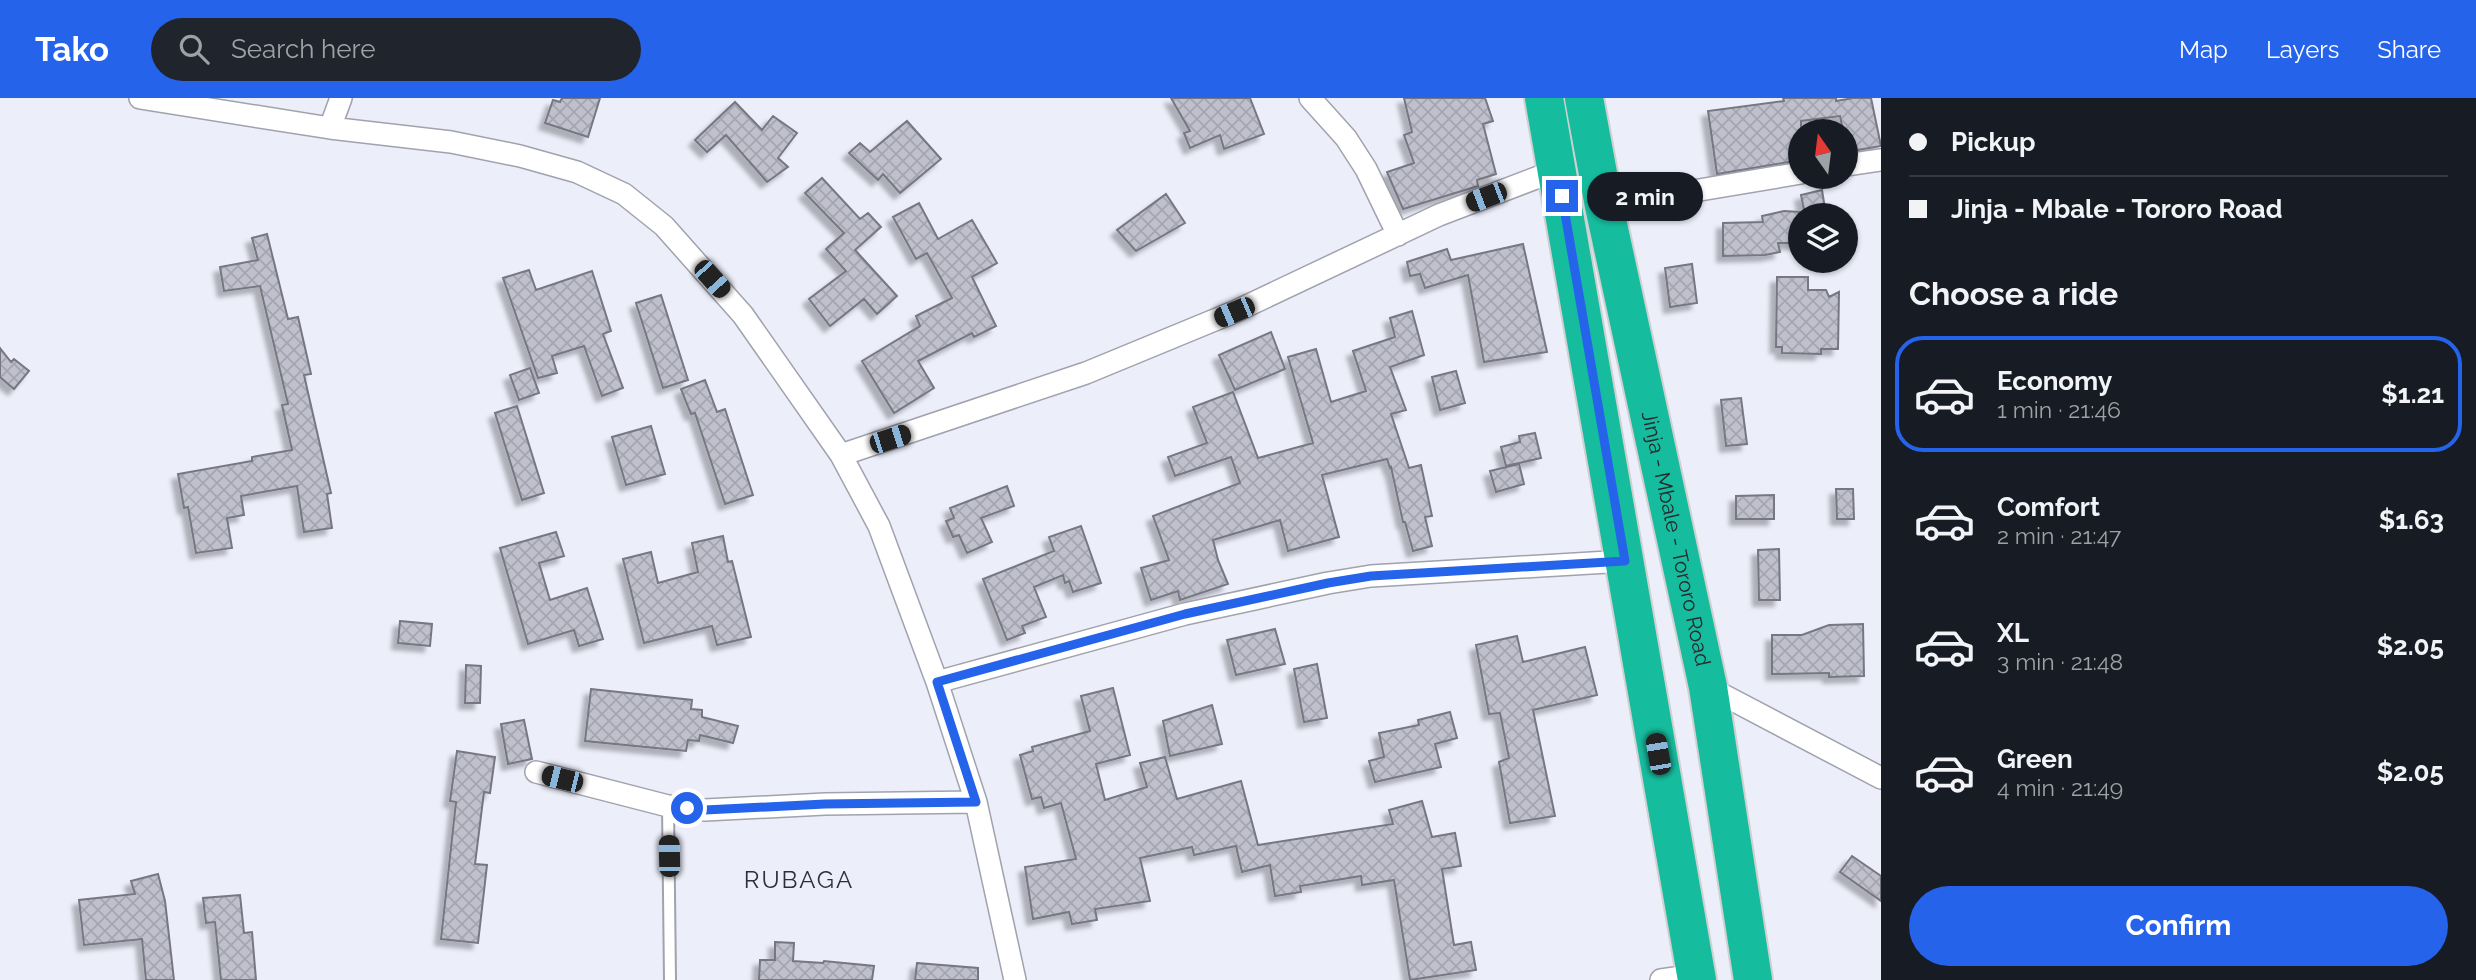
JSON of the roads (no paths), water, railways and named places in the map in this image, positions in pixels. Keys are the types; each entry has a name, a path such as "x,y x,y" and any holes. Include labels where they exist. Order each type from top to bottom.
{"highway":[{"path":"1544,98 1625,561 1685,978"},
{"name":"Jinja - Mbale - Tororo Road","path":"1584,98 1604,206 1708,687 1753,980"}],"street":[{"path":"141,98 330,128 451,142 520,156 577,172 624,194 664,226 743,315 841,455 879,526 937,682 976,802 1015,980"},
{"path":"330,128 341,98"},
{"path":"1310,98 1346,138 1366,169 1398,234"},
{"path":"1858,163 1881,160"},
{"path":"841,455 1086,373 1234,312 1439,215 1557,170"},
{"path":"1604,206 1788,175"},
{"path":"937,682 1185,614 1328,583 1371,576 1625,561"},
{"path":"1708,687 1877,773"},
{"path":"536,772 668,806 705,810 825,804 976,802"}],"lane":[{"path":"668,806 670,980"}],"district":[{"name":"RUBAGA","path":"799,880"}]}
